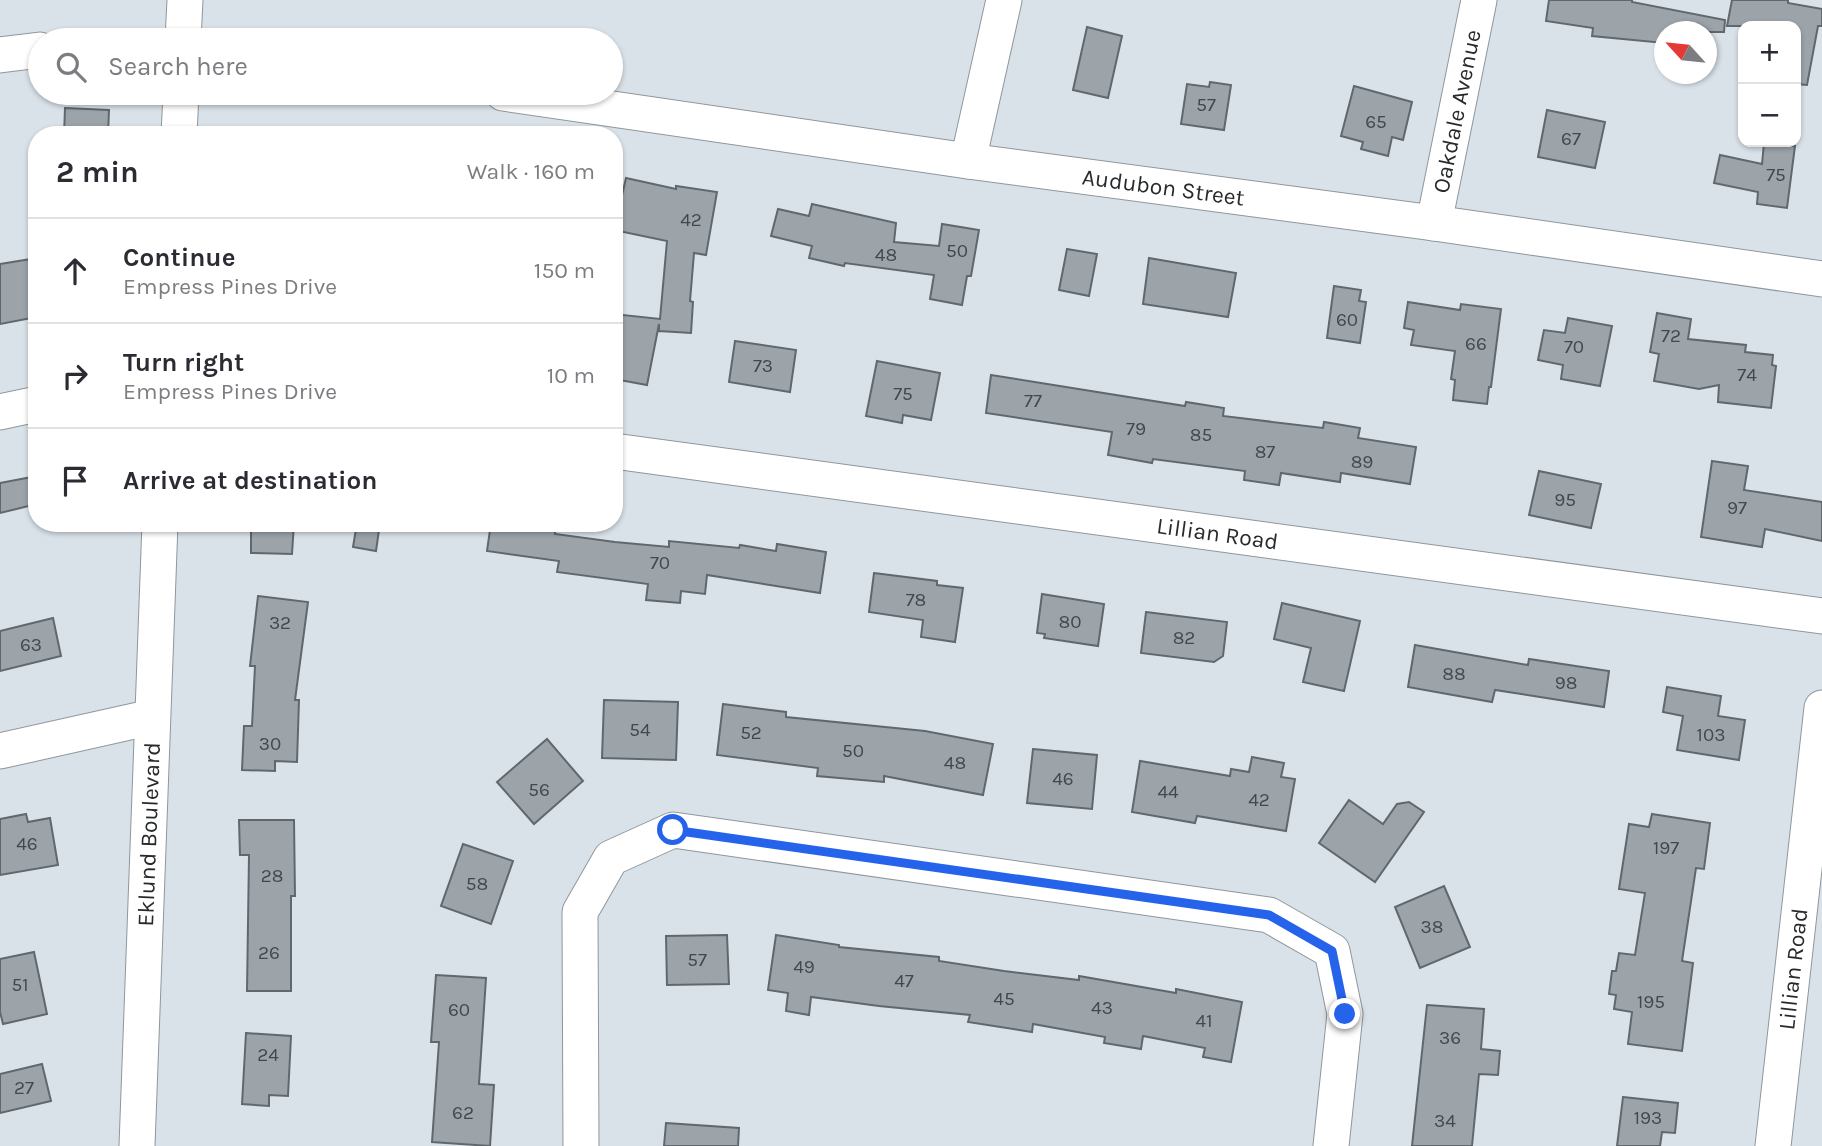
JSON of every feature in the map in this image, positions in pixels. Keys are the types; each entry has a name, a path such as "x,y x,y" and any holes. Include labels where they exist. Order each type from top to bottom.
{"street":[{"path":"184,28 185,0"},
{"path":"968,161 1003,0"},
{"name":"Oakdale Avenue","path":"1434,223 1479,0"},
{"path":"0,55 28,52"},
{"path":"179,126 180,105"},
{"name":"Audubon Street","path":"585,105 968,161 1434,223 1822,279"},
{"path":"0,411 28,406"},
{"name":"Lillian Road","path":"623,452 1822,617"},
{"name":"Eklund Boulevard","path":"137,1146 160,532"},
{"name":"Lillian Road","path":"1773,1146 1822,708"},
{"path":"0,751 152,717"},
{"path":"582,1146 580,912 611,859 673,830 1269,915 1332,951 1345,1014 1331,1146"}],"building":[{"path":"1549,0 1632,0 1725,20 1724,32 1717,32 1717,21 1654,21 1654,42 1592,36 1593,28 1546,21"},
{"path":"1732,0 1788,0 1788,3 1822,9 1822,26 1818,26 1807,85 1801,84 1801,21 1738,21 1738,26 1727,26"},
{"path":"1087,27 1122,36 1108,98 1073,90"},
{"path":"1210,82 1231,85 1224,130 1181,124 1187,84 1209,87"},
{"path":"1354,86 1412,102 1403,140 1392,137 1388,156 1361,149 1363,142 1341,136"},
{"path":"65,108 109,110 108,126 64,126"},
{"path":"1547,110 1605,122 1595,168 1538,157"},
{"path":"1764,147 1795,147 1787,208 1757,204 1758,192 1714,183 1720,155 1762,164"},
{"path":"626,178 676,189 676,186 717,192 706,255 694,253 690,301 693,302 691,333 659,331 659,324 647,385 623,381 623,315 660,319 667,241 623,232 623,191"},
{"path":"812,204 896,223 894,242 939,246 942,224 979,230 971,276 967,276 962,305 930,299 934,275 845,263 844,266 809,258 812,246 771,236 778,209 809,216"},
{"path":"1067,249 1097,254 1089,296 1059,290"},
{"path":"1149,258 1236,273 1228,317 1143,304"},
{"path":"28,259 28,319 0,324 0,264"},
{"path":"1334,286 1361,290 1359,301 1366,302 1360,343 1327,338"},
{"path":"1408,302 1460,310 1461,304 1501,309 1487,404 1453,400 1455,380 1451,379 1455,351 1411,345 1414,330 1404,328"},
{"path":"1657,313 1691,319 1688,339 1746,345 1745,352 1773,355 1772,365 1776,366 1771,408 1718,402 1719,385 1699,389 1654,381 1659,354 1650,352"},
{"path":"1568,318 1612,326 1600,386 1561,379 1563,365 1538,360 1544,330 1565,333"},
{"path":"735,341 796,350 790,392 729,382"},
{"path":"877,361 940,373 931,420 903,415 902,423 866,416"},
{"path":"991,375 1185,406 1186,402 1224,408 1223,416 1323,428 1324,422 1360,428 1358,438 1416,447 1410,484 1341,473 1340,482 1281,473 1279,485 1244,480 1245,471 1153,459 1152,463 1108,455 1112,432 986,413"},
{"path":"1712,461 1748,466 1744,490 1822,502 1822,541 1765,529 1762,547 1701,537"},
{"path":"1539,471 1601,484 1591,528 1529,515"},
{"path":"28,478 28,506 0,513 0,483"},
{"path":"251,532 293,532 292,554 251,553"},
{"path":"356,532 379,532 376,551 353,547"},
{"path":"490,532 555,532 669,547 669,541 739,548 740,545 776,551 777,544 826,552 820,593 707,575 705,594 681,591 680,603 646,600 648,584 557,572 559,561 487,551"},
{"path":"874,573 937,581 937,585 963,588 955,642 921,637 923,620 869,612"},
{"path":"1042,594 1104,604 1098,646 1044,638 1045,634 1037,633"},
{"path":"258,596 308,602 295,700 299,700 297,762 275,761 275,771 242,770 244,726 252,726 255,666 250,666"},
{"path":"1282,603 1360,621 1344,691 1303,682 1311,648 1274,639"},
{"path":"1146,612 1227,622 1223,656 1214,662 1141,653"},
{"path":"53,618 61,656 0,671 0,631"},
{"path":"1415,645 1528,665 1529,659 1609,671 1604,707 1495,690 1492,702 1408,687"},
{"path":"1667,687 1721,696 1718,716 1745,720 1739,760 1677,750 1683,716 1663,712"},
{"path":"604,700 678,702 676,760 602,758"},
{"path":"723,704 786,712 786,717 925,731 993,744 983,795 884,776 884,782 817,776 818,768 717,755"},
{"path":"547,739 583,781 534,824 497,782"},
{"path":"1033,749 1097,755 1092,809 1027,803"},
{"path":"1252,757 1284,763 1281,777 1295,779 1286,831 1197,816 1195,823 1132,812 1140,761 1230,776 1231,769 1249,772"},
{"path":"1349,800 1383,824 1397,804 1409,802 1424,812 1375,882 1319,843"},
{"path":"26,814 28,822 50,818 58,865 0,875 0,819"},
{"path":"1652,814 1710,823 1704,869 1696,868 1682,961 1693,963 1682,1051 1628,1044 1632,1012 1614,1009 1616,995 1609,994 1612,971 1616,971 1619,953 1635,955 1645,893 1619,889 1629,824 1649,827"},
{"path":"239,820 294,820 295,896 291,896 291,991 247,991 249,855 240,855"},
{"path":"463,844 513,861 491,924 441,906"},
{"path":"1444,886 1470,947 1420,968 1395,907"},
{"path":"727,935 729,984 667,985 666,936"},
{"path":"776,935 839,947 939,957 939,961 1004,971 1079,980 1079,976 1176,993 1176,989 1242,1002 1231,1062 1203,1057 1205,1048 1143,1036 1141,1049 1104,1043 1105,1037 1033,1024 1032,1032 968,1022 970,1015 811,997 809,1015 786,1011 788,993 768,990"},
{"path":"34,952 47,1014 3,1024 0,1012 0,959"},
{"path":"436,975 486,978 479,1084 494,1085 490,1146 432,1142 439,1042 431,1042"},
{"path":"1427,1005 1484,1009 1481,1049 1500,1051 1498,1075 1479,1074 1472,1146 1412,1146"},
{"path":"246,1033 291,1036 288,1096 269,1095 269,1106 242,1104"},
{"path":"42,1064 51,1101 0,1113 0,1074"},
{"path":"1623,1097 1678,1103 1675,1133 1662,1132 1660,1146 1617,1146"},
{"path":"666,1123 739,1128 738,1146 664,1146"}],"route":[{"path":"673,830 1269,915 1332,951 1345,1014"}]}
